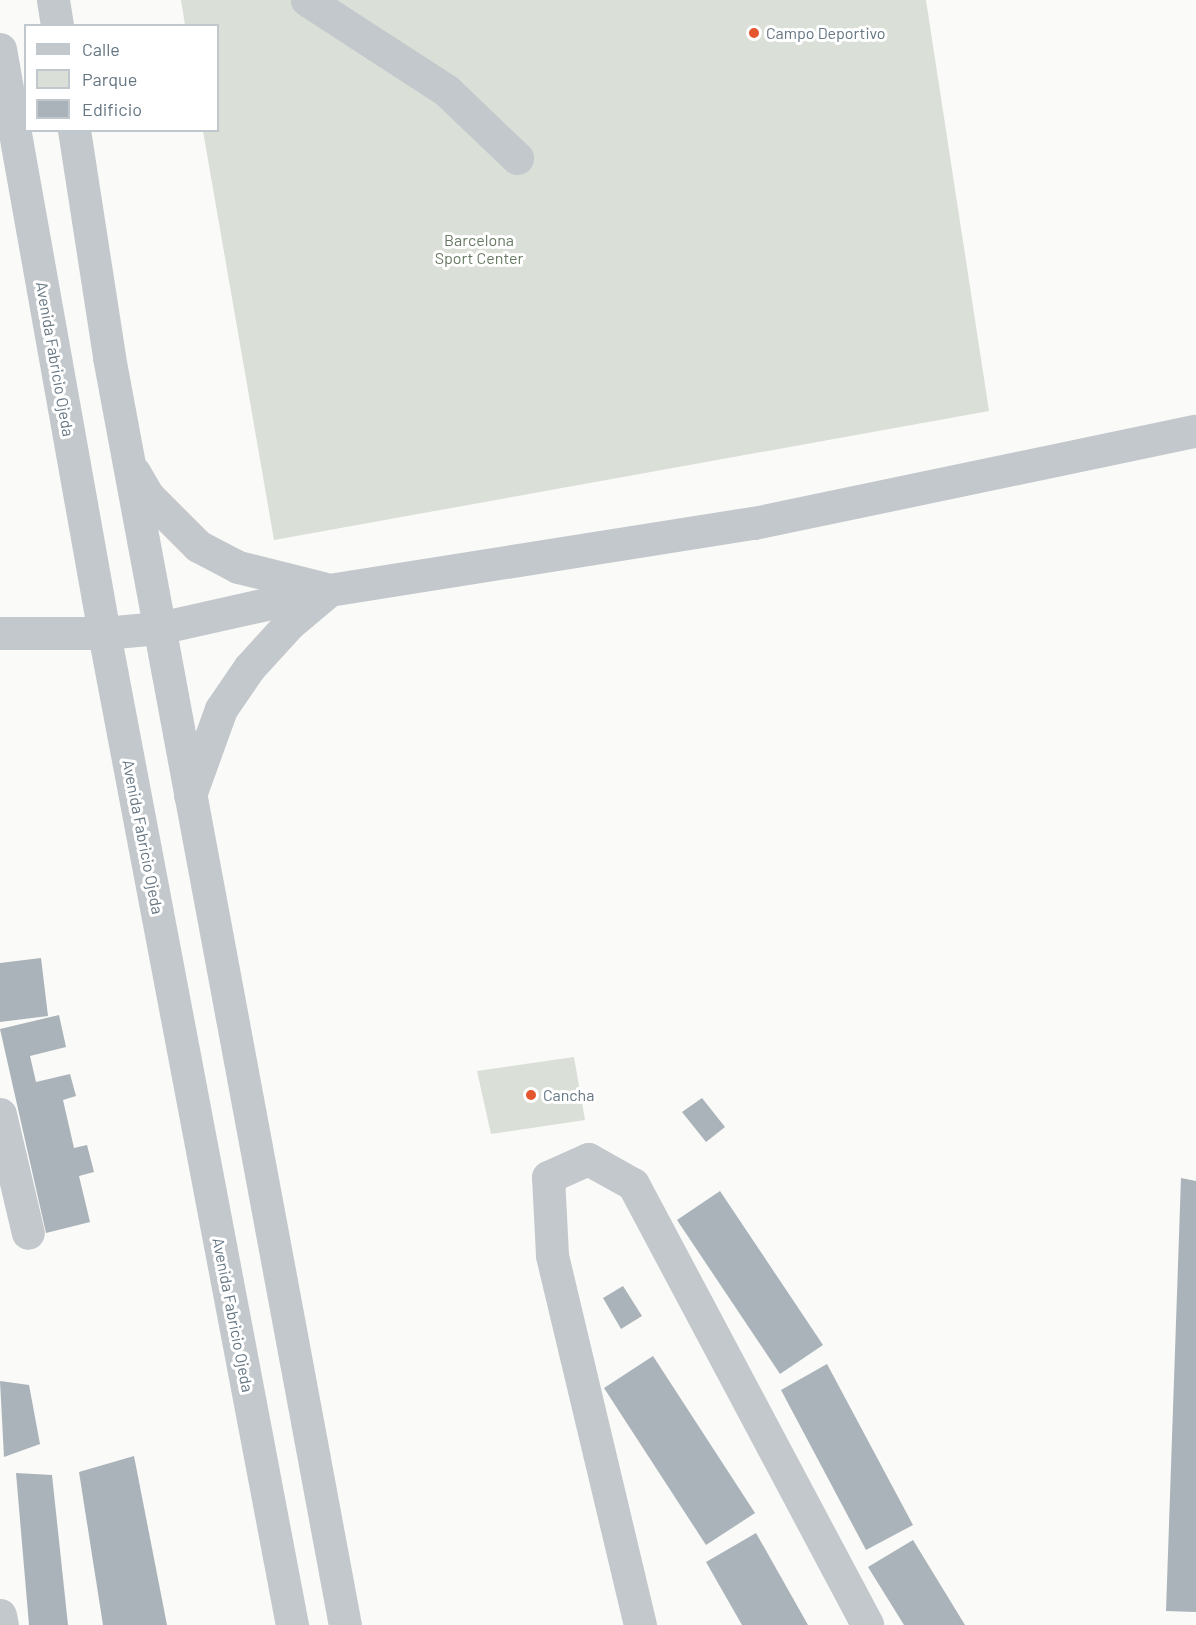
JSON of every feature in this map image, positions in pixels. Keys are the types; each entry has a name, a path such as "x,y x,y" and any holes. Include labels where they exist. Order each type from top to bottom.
{"street":[{"path":"53,0 57,24"},
{"path":"307,0 447,91 517,158"},
{"name":"Avenida Fabricio Ojeda","path":"0,49 104,633 292,1625"},
{"path":"74,132 128,460 345,1625"},
{"path":"0,633 104,633 159,628 329,590 754,523 1196,431"},
{"path":"128,460 148,496 198,546 238,567 329,590"},
{"path":"190,796 221,710 249,668 290,623 329,590"},
{"path":"0,1114 8,1190 28,1233"},
{"path":"640,1625 552,1255 548,1177 588,1159 633,1184 867,1625"},
{"path":"0,1615 2,1625"}],"green space":[{"name":"Barcelona Sport Center","path":"181,0 926,0 989,411 274,540 203,132 219,132 219,24 185,24"},
{"name":"Cancha","path":"574,1057 585,1120 491,1134 477,1071"}],"building":[{"path":"41,958 48,1016 0,1022 0,963"},
{"path":"59,1015 66,1047 30,1056 36,1082 70,1074 76,1096 63,1100 74,1148 87,1145 94,1172 79,1176 90,1222 46,1233 0,1029"},
{"path":"702,1098 725,1127 706,1142 682,1112"},
{"path":"1181,1178 1196,1181 1196,1612 1166,1611"},
{"path":"720,1191 823,1345 780,1374 677,1220"},
{"path":"623,1286 642,1316 621,1329 603,1298"},
{"path":"653,1356 755,1513 706,1545 604,1388"},
{"path":"827,1364 913,1525 866,1550 781,1390"},
{"path":"0,1381 29,1385 40,1444 4,1457"},
{"path":"134,1456 167,1625 103,1625 79,1472"},
{"path":"16,1473 52,1475 68,1625 29,1625"},
{"path":"756,1533 808,1625 742,1625 706,1562"},
{"path":"913,1540 965,1625 904,1625 868,1567"}],"place":[{"name":"Campo Deportivo","path":"754,33"},
{"name":"Cancha","path":"531,1095"}]}
